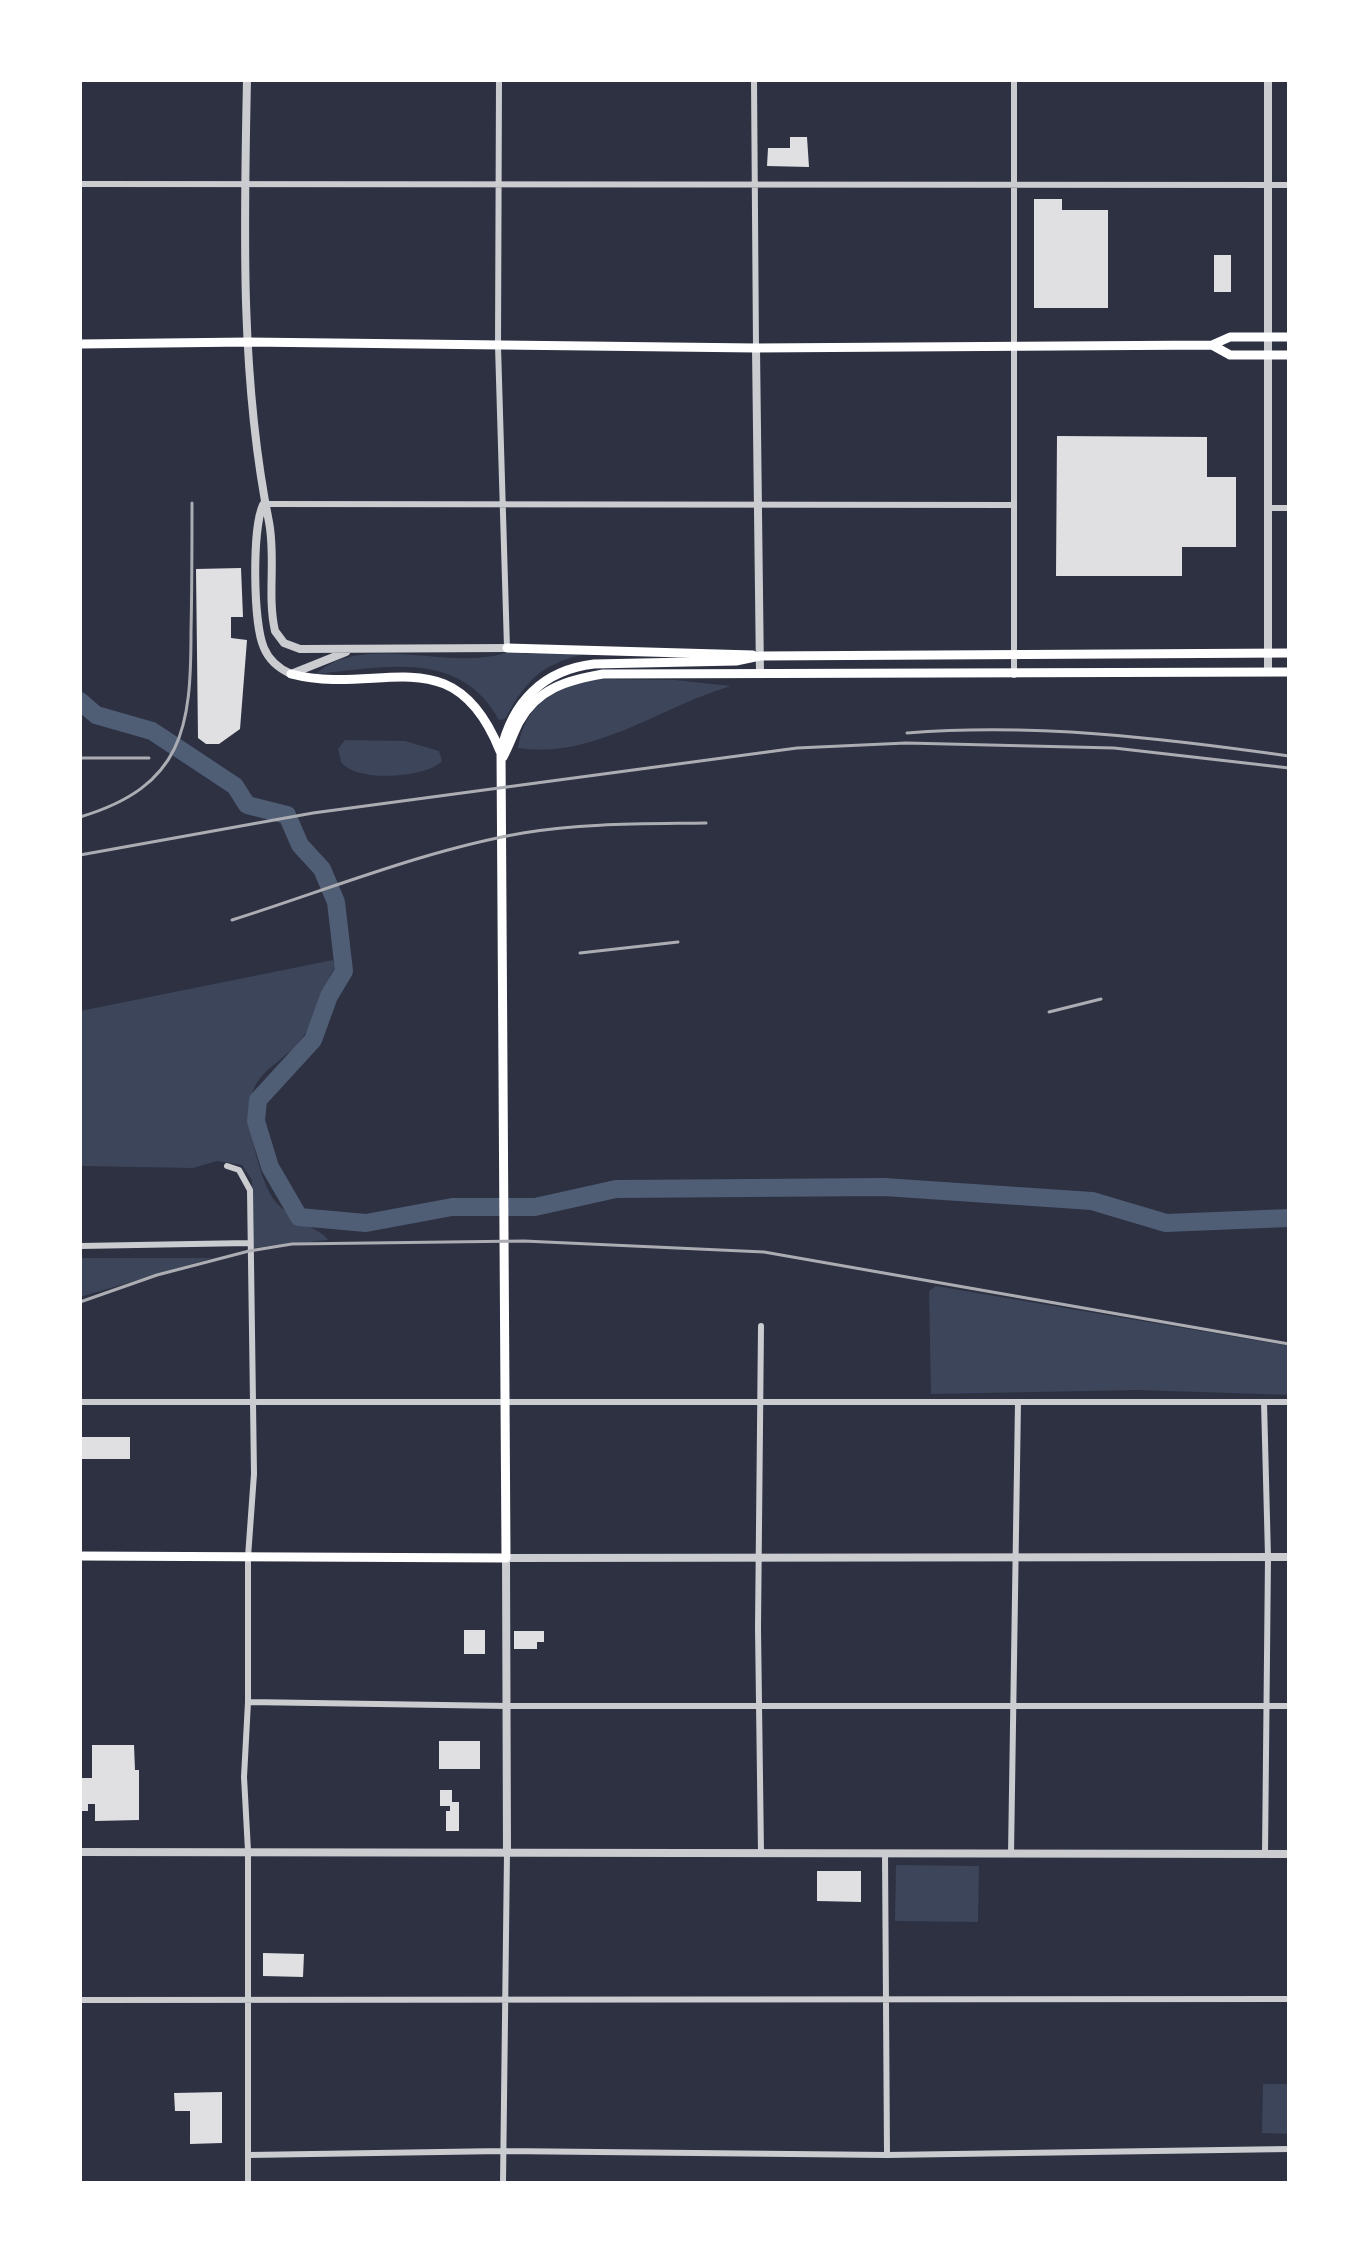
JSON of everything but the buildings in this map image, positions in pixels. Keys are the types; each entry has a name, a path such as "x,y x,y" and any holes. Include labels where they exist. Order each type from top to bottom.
{"main road":[{"path":"80,344 248,342 756,348 1212,345 1230,337 1289,337"},
{"path":"1212,345 1230,355 1289,355"},
{"path":"507,648 736,652 760,656 1289,653"},
{"path":"80,1556 506,1558 501,756 508,725 519,705 536,686 561,671 628,662 736,661 760,656"},
{"path":"501,756 532,703 547,691 569,681 618,673 1014,675 1289,672"},
{"path":"291,674 316,679 412,677 443,684 462,693 478,707 501,756"}],"street":[{"path":"247,80 248,342 254,438 263,504 269,522 275,631 280,641 294,648 357,650 507,648 498,346 499,80"},
{"path":"754,80 760,674"},
{"path":"1014,80 1014,675"},
{"path":"1268,80 1268,672"},
{"path":"80,184 1289,185"},
{"path":"263,504 1014,505"},
{"path":"263,504 256,521 260,633 268,655 291,674 357,650"},
{"path":"1268,508 1289,508"},
{"path":"227,1166 239,1170 250,1190 254,1402 244,1777 248,1851 248,2183"},
{"path":"80,1246 249,1243"},
{"path":"761,1326 761,1853"},
{"path":"80,1402 1289,1402"},
{"path":"1011,1854 1018,1402"},
{"path":"1264,1402 1268,1557 1265,1854"},
{"path":"503,2183 507,1853 506,1558 1289,1557"},
{"path":"248,1702 507,1706 1289,1706"},
{"path":"80,1852 1289,1854"},
{"path":"885,1853 887,2155"},
{"path":"80,2000 1289,1999"},
{"path":"249,2155 503,2151 887,2155 1289,2149"}],"shaded area":[{"path":"510,651 527,654 592,652 561,661 539,674 522,692 505,719 499,720 482,697 463,682 441,672 393,667 316,674 336,661 359,655 384,653 463,658 488,657"},
{"path":"598,679 675,680 731,686 600,739 546,750 518,748 528,719 545,699 569,687"},
{"path":"345,740 405,741 439,751 442,761 434,767 407,774 361,773 341,762 338,749"},
{"path":"333,960 335,967 307,1030 297,1044 259,1079 251,1097 250,1111 257,1158 272,1197 286,1211 328,1240 253,1248 252,1180 242,1165 217,1161 193,1168 80,1166 80,1011"},
{"path":"80,1258 212,1258 80,1297"},
{"path":"936,1286 1289,1346 1289,1395 1139,1390 931,1394 929,1291"},
{"path":"896,1865 979,1866 978,1922 895,1921"},
{"path":"1263,2084 1289,2084 1289,2134 1262,2133"}],"waterway":[{"path":"80,701 96,715 152,731 235,786 247,805 287,815 300,845 322,869 336,902 344,971 329,996 313,1040 258,1100 256,1121 270,1167 299,1217 366,1223 452,1207 535,1207 616,1189 884,1187 1092,1201 1166,1223 1289,1218"}],"railway":[{"path":"80,817 115,804 141,788 161,770 183,724 190,666 192,503"},
{"path":"907,733 1051,731 1193,743 1289,756"},
{"path":"80,855 313,813 797,748 906,743 1114,748 1289,768"},
{"path":"80,758 149,758"},
{"path":"232,920 413,860 486,840 568,827 706,823"},
{"path":"580,953 678,942"},
{"path":"1049,1012 1101,999"},
{"path":"80,1302 157,1275 249,1251 292,1244 524,1241 764,1252 1289,1344"}]}
